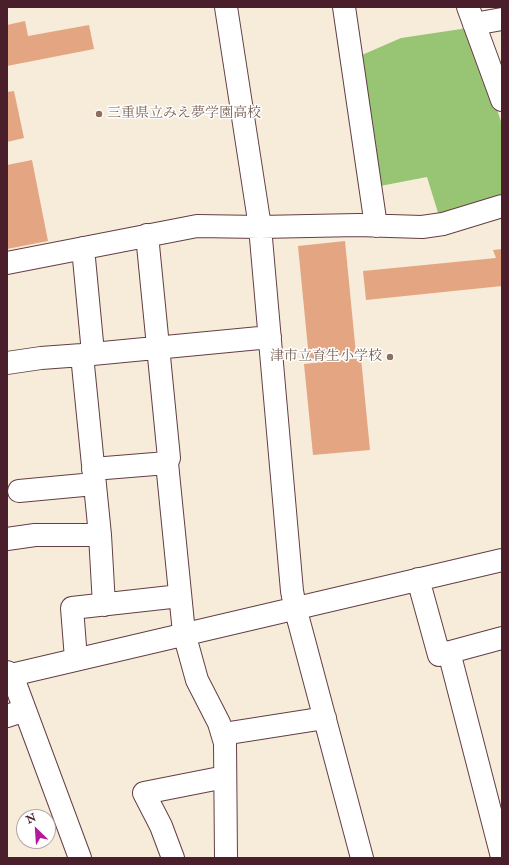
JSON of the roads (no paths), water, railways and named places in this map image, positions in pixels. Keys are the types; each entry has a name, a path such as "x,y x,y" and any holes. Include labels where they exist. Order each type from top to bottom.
{"street":[{"path":"226,7 260,227 295,607 362,858"},
{"path":"344,7 376,226"},
{"path":"502,19 471,16 502,100"},
{"path":"7,263 197,226 260,227 334,225 422,227 443,224 502,206"},
{"path":"147,235 169,458 167,463 184,633 197,680 223,734 225,743 226,858"},
{"path":"83,248 94,477 100,535 104,605"},
{"path":"7,364 41,358 270,337"},
{"path":"19,491 167,463"},
{"path":"7,539 35,535 100,535"},
{"path":"80,858 16,713 9,674 502,560"},
{"path":"418,579 439,655 502,638"},
{"path":"76,659 72,608 180,596"},
{"path":"449,652 502,857"},
{"path":"223,734 325,718"},
{"path":"173,858 161,826 144,793 225,777"}],"place":[{"name":"三重県立みえ夢学園高校","path":"99,114"},
{"name":"津市立育生小学校","path":"390,357"}]}
